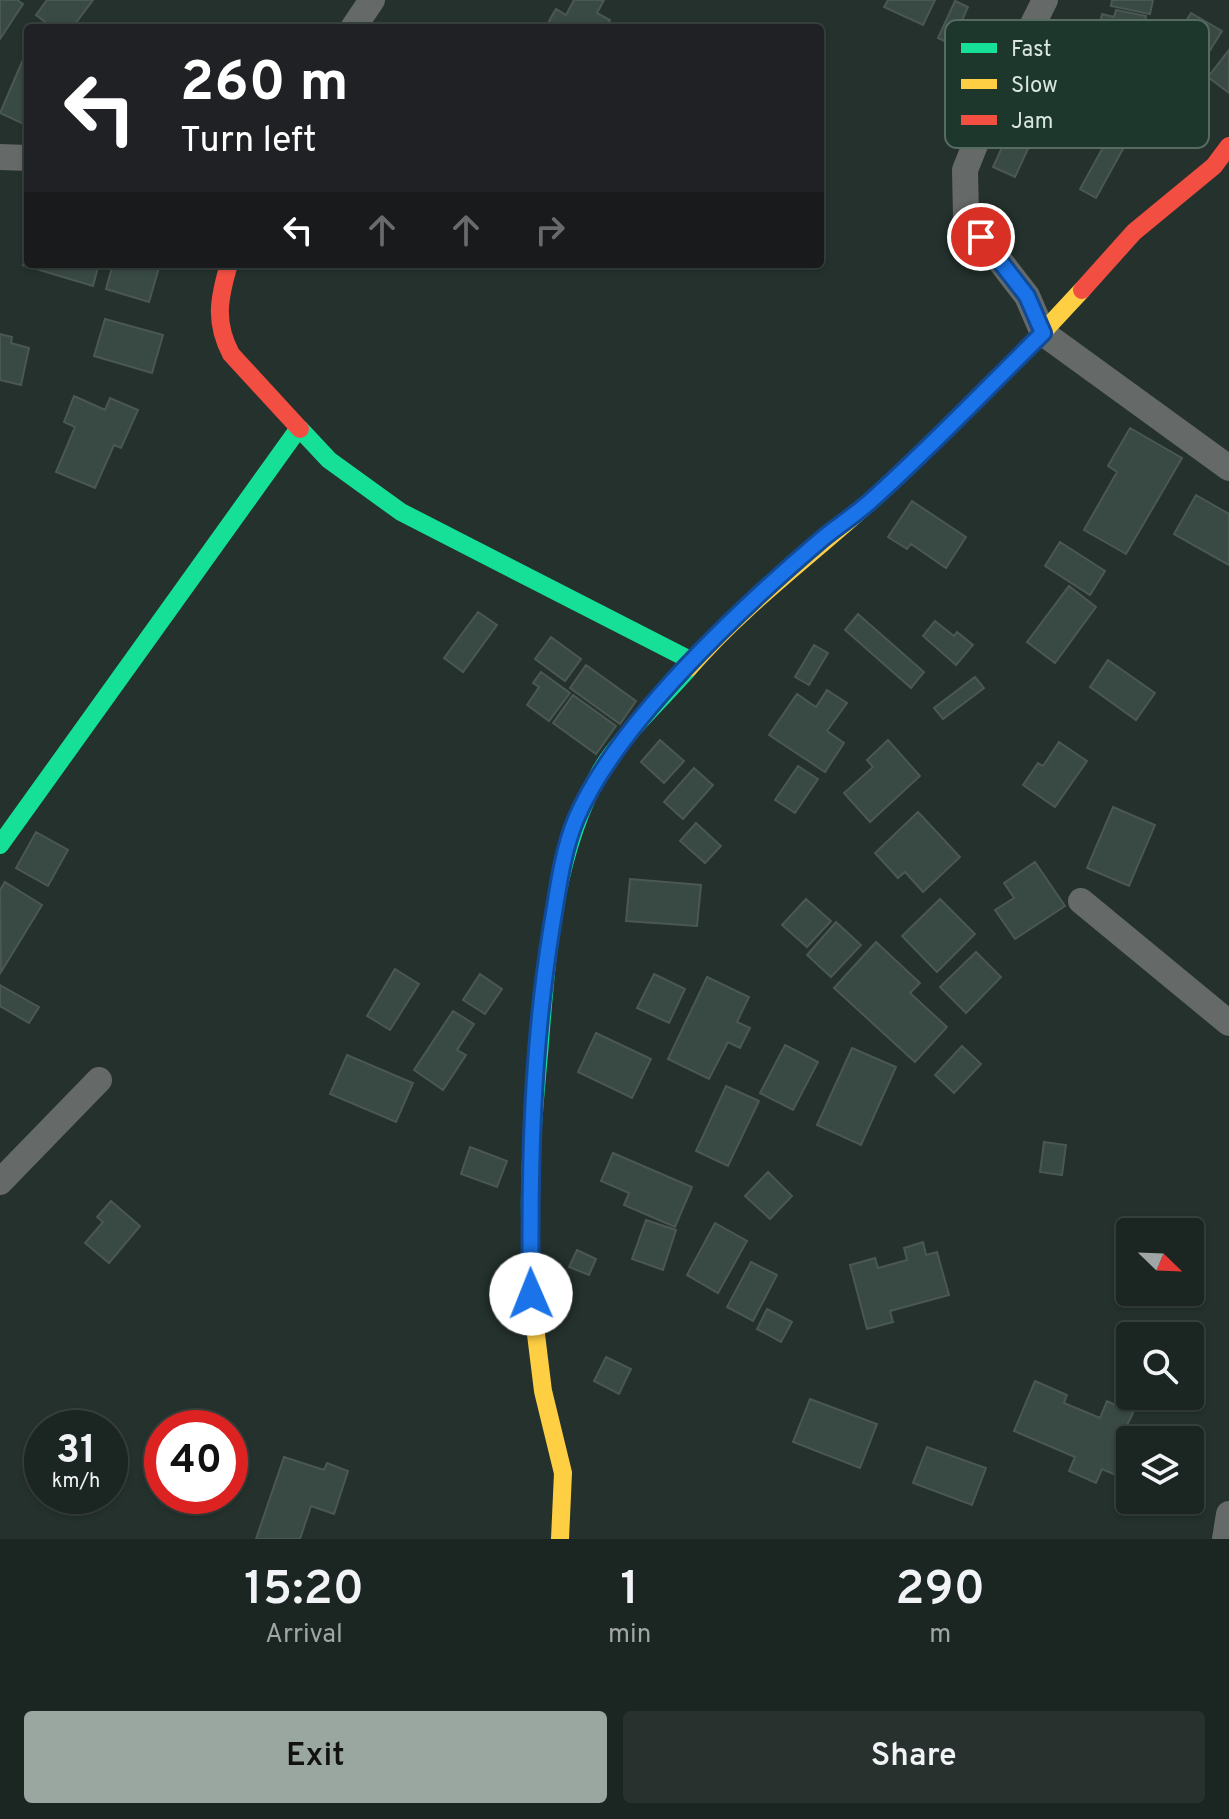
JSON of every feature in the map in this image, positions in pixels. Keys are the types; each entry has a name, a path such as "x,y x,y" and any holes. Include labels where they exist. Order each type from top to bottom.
{"street":[{"path":"356,24 372,0"},
{"path":"1035,20 1045,0"},
{"path":"560,1539 563,1473 543,1391 531,1278 529,1172 546,963 564,856 576,820 603,767 694,662 772,583 873,499 1043,333 1134,232 1214,166 1229,146"},
{"path":"974,148 965,170 966,217 1027,296 1043,333 1229,468"},
{"path":"0,157 24,158"},
{"path":"228,268 216,318 220,335 231,354 329,460 401,512 694,662"},
{"path":"0,845 299,428"},
{"path":"1081,901 1229,1023"},
{"path":"0,1182 99,1080"},
{"path":"1225,1539 1229,1514"}],"building":[{"path":"0,0 17,0 23,4 0,39"},
{"path":"47,0 93,0 75,24 48,24 36,15"},
{"path":"574,0 604,0 597,13 610,20 608,24 553,24 549,21 556,9 566,15"},
{"path":"888,0 935,0 923,25 884,7"},
{"path":"1112,0 1153,0 1150,14 1111,6"},
{"path":"955,1 968,7 962,20 946,20"},
{"path":"1116,10 1146,16 1145,20 1101,20 1102,14 1114,17"},
{"path":"1191,13 1203,20 1187,20"},
{"path":"945,23 945,41 938,38"},
{"path":"1209,23 1222,31 1209,52"},
{"path":"1229,50 1229,93 1209,76"},
{"path":"24,57 24,124 0,113"},
{"path":"1002,148 1028,148 1015,177 993,167"},
{"path":"1103,148 1123,149 1096,198 1080,189"},
{"path":"33,268 98,268 93,286"},
{"path":"112,268 159,268 149,302 106,289"},
{"path":"105,319 163,335 152,373 94,356"},
{"path":"0,334 12,337 11,343 29,348 21,385 0,380"},
{"path":"74,396 105,410 110,398 138,410 121,448 114,445 95,488 56,472 75,427 64,422"},
{"path":"1130,428 1182,458 1126,554 1084,530 1117,472 1108,466"},
{"path":"1196,495 1229,514 1229,565 1174,534"},
{"path":"912,501 966,537 946,568 911,544 907,549 888,537"},
{"path":"1060,542 1105,571 1090,595 1045,566"},
{"path":"1069,586 1096,607 1055,663 1027,642"},
{"path":"478,612 497,625 463,672 444,658"},
{"path":"858,614 924,672 911,688 845,630"},
{"path":"935,621 954,636 957,632 973,645 956,665 923,636"},
{"path":"551,637 581,659 565,681 535,659"},
{"path":"814,645 828,653 809,685 795,677"},
{"path":"1108,660 1155,693 1136,720 1090,687"},
{"path":"586,665 636,701 620,724 570,688"},
{"path":"541,672 570,693 549,721 527,705 539,687 533,683"},
{"path":"975,677 984,688 943,719 934,708"},
{"path":"827,690 847,703 827,731 844,743 825,772 769,735 797,694 816,707"},
{"path":"573,695 616,726 596,754 553,723"},
{"path":"660,740 684,761 664,783 641,762"},
{"path":"888,740 920,776 870,822 844,793 873,767 867,760"},
{"path":"1059,742 1087,761 1055,807 1023,785 1038,763 1043,766"},
{"path":"798,766 818,779 795,813 775,800"},
{"path":"694,768 713,785 683,819 664,802"},
{"path":"1113,807 1155,825 1129,886 1087,868"},
{"path":"918,812 960,857 923,892 905,872 898,878 875,853"},
{"path":"696,823 721,846 705,863 680,841"},
{"path":"36,832 68,850 48,886 16,868"},
{"path":"1035,862 1065,906 1015,939 995,910 1014,898 1004,883"},
{"path":"630,879 701,885 697,926 626,921"},
{"path":"5,882 42,905 1,972 0,890"},
{"path":"806,899 831,921 807,947 782,925"},
{"path":"940,899 975,934 937,972 902,936"},
{"path":"836,922 861,945 831,977 807,955"},
{"path":"876,942 920,983 910,993 947,1027 915,1062 834,988"},
{"path":"976,952 1001,977 966,1013 940,987"},
{"path":"395,969 419,984 390,1030 367,1016"},
{"path":"480,974 502,989 485,1014 463,1000"},
{"path":"654,974 685,989 669,1023 637,1008"},
{"path":"707,977 749,997 737,1022 750,1028 740,1048 728,1042 709,1079 668,1059"},
{"path":"0,985 39,1007 29,1023 0,1006"},
{"path":"453,1011 474,1024 457,1050 466,1055 443,1090 414,1070"},
{"path":"596,1033 651,1059 632,1098 578,1072"},
{"path":"785,1045 818,1062 793,1110 760,1093"},
{"path":"962,1046 981,1064 954,1093 935,1075"},
{"path":"852,1048 896,1067 861,1145 817,1125"},
{"path":"347,1055 413,1083 396,1122 330,1094"},
{"path":"726,1086 759,1101 728,1166 696,1151"},
{"path":"1044,1142 1066,1145 1062,1175 1040,1172"},
{"path":"470,1147 507,1161 497,1187 461,1174"},
{"path":"613,1153 692,1187 675,1227 624,1205 629,1193 601,1181"},
{"path":"768,1172 792,1196 770,1219 745,1196"},
{"path":"111,1201 140,1226 109,1263 85,1243 103,1222 97,1217"},
{"path":"646,1220 676,1230 663,1270 632,1259"},
{"path":"715,1223 747,1241 718,1293 687,1275"},
{"path":"923,1242 926,1255 937,1252 949,1295 890,1311 893,1322 867,1329 850,1265 875,1258 878,1268 907,1260 904,1248"},
{"path":"577,1250 596,1259 589,1275 569,1267"},
{"path":"751,1262 777,1275 753,1321 727,1307"},
{"path":"767,1309 792,1322 781,1342 757,1329"},
{"path":"606,1357 631,1369 619,1394 594,1381"},
{"path":"1035,1381 1067,1395 1064,1403 1100,1418 1107,1401 1116,1405 1116,1410 1133,1413 1126,1426 1116,1426 1116,1475 1102,1469 1096,1483 1069,1471 1075,1457 1014,1431"},
{"path":"810,1399 877,1424 860,1468 793,1442"},
{"path":"927,1447 986,1468 972,1505 913,1483"},
{"path":"284,1457 324,1470 327,1463 348,1471 334,1514 311,1506 300,1539 256,1539"}],"traffic: fast":[{"path":"0,845 299,428"},
{"path":"300,429 329,460 401,512 694,662"},
{"path":"530,1219 532,1136 549,944 572,837 585,803 609,758 689,668"}],"traffic: slow":[{"path":"689,668 755,601 928,448 1082,290"},
{"path":"530,1219 531,1294 543,1391 563,1473 560,1539"}],"traffic: jam":[{"path":"1082,290 1134,232 1214,166 1229,146"},
{"path":"228,268 220,320 231,354 300,429"}],"route":[{"path":"531,1294 529,1172 535,1068 546,963 564,856 576,820 603,767 694,662 772,583 873,499 1043,333 1027,296 981,237"}]}
